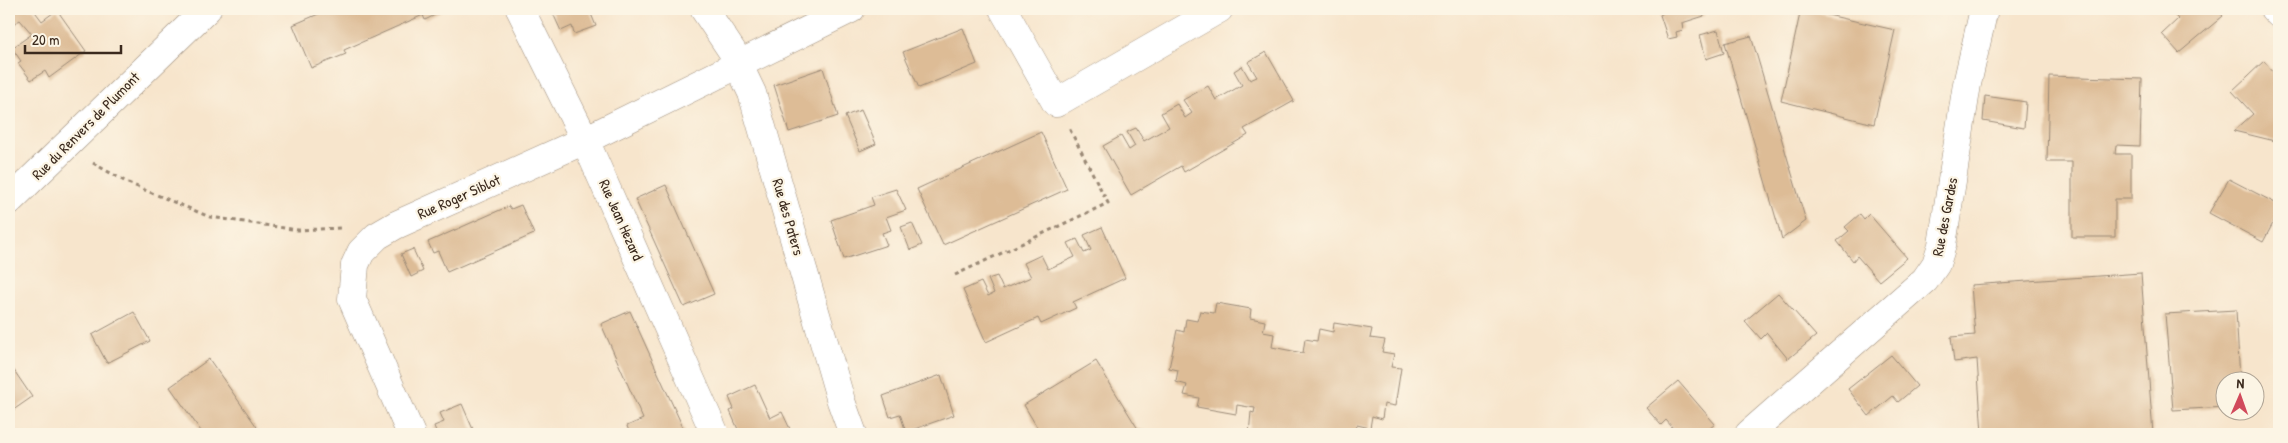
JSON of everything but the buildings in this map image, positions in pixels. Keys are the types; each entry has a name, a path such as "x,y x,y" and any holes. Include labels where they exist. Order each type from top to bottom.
{"street":[{"name":"Rue du Renvers de Plumont","path":"9,201 207,9"},
{"name":"Rue Jean Hezard","path":"520,9 585,140 715,434"},
{"name":"Rue des Paters","path":"704,9 738,63 752,93 841,401 853,434"},
{"name":"Rue Roger Siblot","path":"411,434 352,299 355,265 361,252 377,236 396,225 585,140 851,9"},
{"path":"1003,9 1056,103 1219,9"},
{"name":"Rue des Gardes","path":"1750,434 1925,280 1936,264 1942,245 1967,84 1984,9"},
{"path":"2274,9 2279,14"}],"path":[{"path":"955,276 1108,204 1056,103"},
{"path":"65,147 128,183 210,217 298,230 353,227 377,236"}]}
